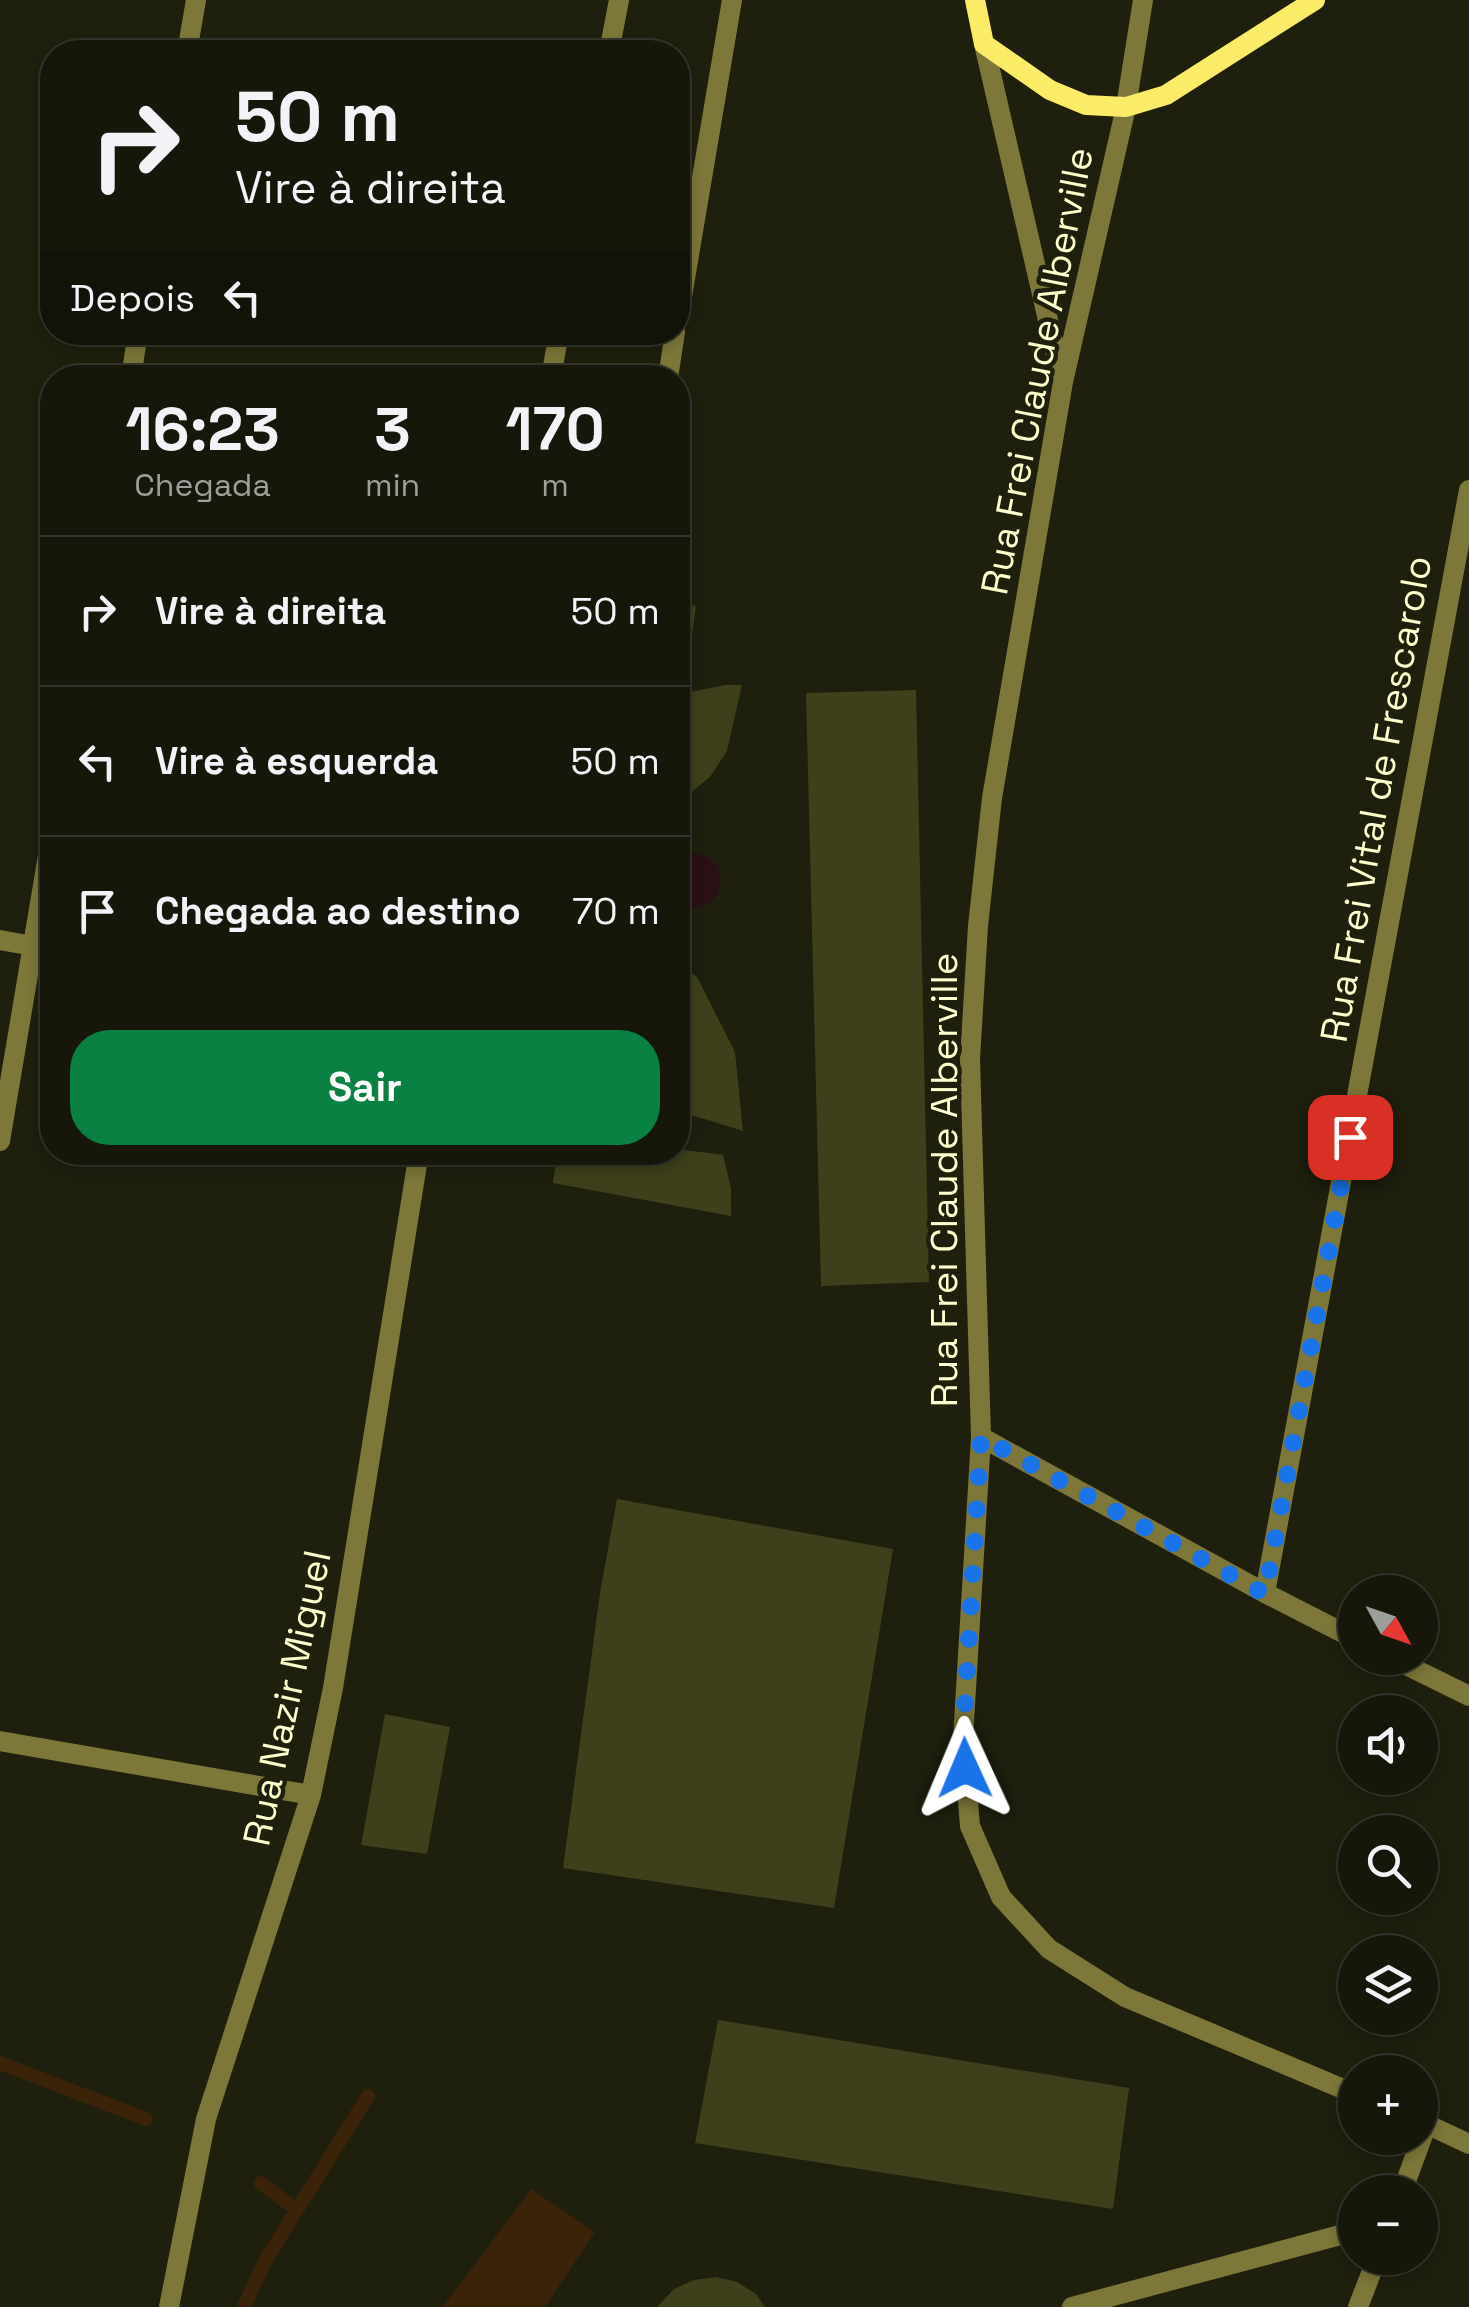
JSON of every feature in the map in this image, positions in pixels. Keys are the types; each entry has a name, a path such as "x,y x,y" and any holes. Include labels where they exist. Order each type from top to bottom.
{"main road":[{"path":"975,0 984,44 1050,90 1086,105 1126,107 1166,95 1315,0"}],"street":[{"path":"189,40 196,0"},
{"path":"611,40 619,0"},
{"path":"690,191 732,0"},
{"name":"Rua Frei Claude Alberville","path":"1143,0 1126,107 1063,382 992,798 978,926 970,1059 981,1437 963,1739 970,1826 1001,1896 1049,1949 1125,1997 1338,2087"},
{"path":"984,44 1063,382"},
{"name":"Rua Frei Vital de Frescarolo","path":"1265,1594 1469,490"},
{"path":"0,1141 40,904"},
{"path":"0,940 33,946"},
{"name":"Rua Nazir Miguel","path":"169,2307 206,2119 311,1794 333,1688 417,1165"},
{"path":"981,1437 1338,1630"},
{"path":"1426,1675 1469,1696"},
{"path":"0,1742 311,1794"},
{"path":"1438,2129 1469,2144"},
{"path":"1072,2307 1338,2236"},
{"path":"1358,2307 1370,2275"}],"shaded area":[{"path":"690,854 708,858 717,866 720,877 714,898 693,908 690,907"},
{"path":"531,2189 595,2232 545,2307 443,2307"}],"building":[{"path":"690,605 696,606 690,643"},
{"path":"742,685 727,751 710,777 690,793 690,693"},
{"path":"916,690 929,1282 821,1286 806,693"},
{"path":"690,972 697,977 735,1052 743,1131 690,1115"},
{"path":"690,1151 723,1155 731,1188 731,1216 553,1183 555,1165 690,1165"},
{"path":"617,1499 893,1549 834,1908 563,1868 600,1593"},
{"path":"385,1714 450,1727 427,1854 361,1845"},
{"path":"718,2020 1129,2088 1113,2209 695,2143"},
{"path":"716,2277 737,2282 756,2294 765,2307 657,2307 674,2289 694,2280"}],"waterway":[{"path":"0,2063 146,2119"},
{"path":"244,2307 265,2261 368,2096"},
{"path":"261,2183 297,2210"}],"route":[{"path":"965,1768 963,1739 981,1437 1265,1594 1350,1137"}]}
